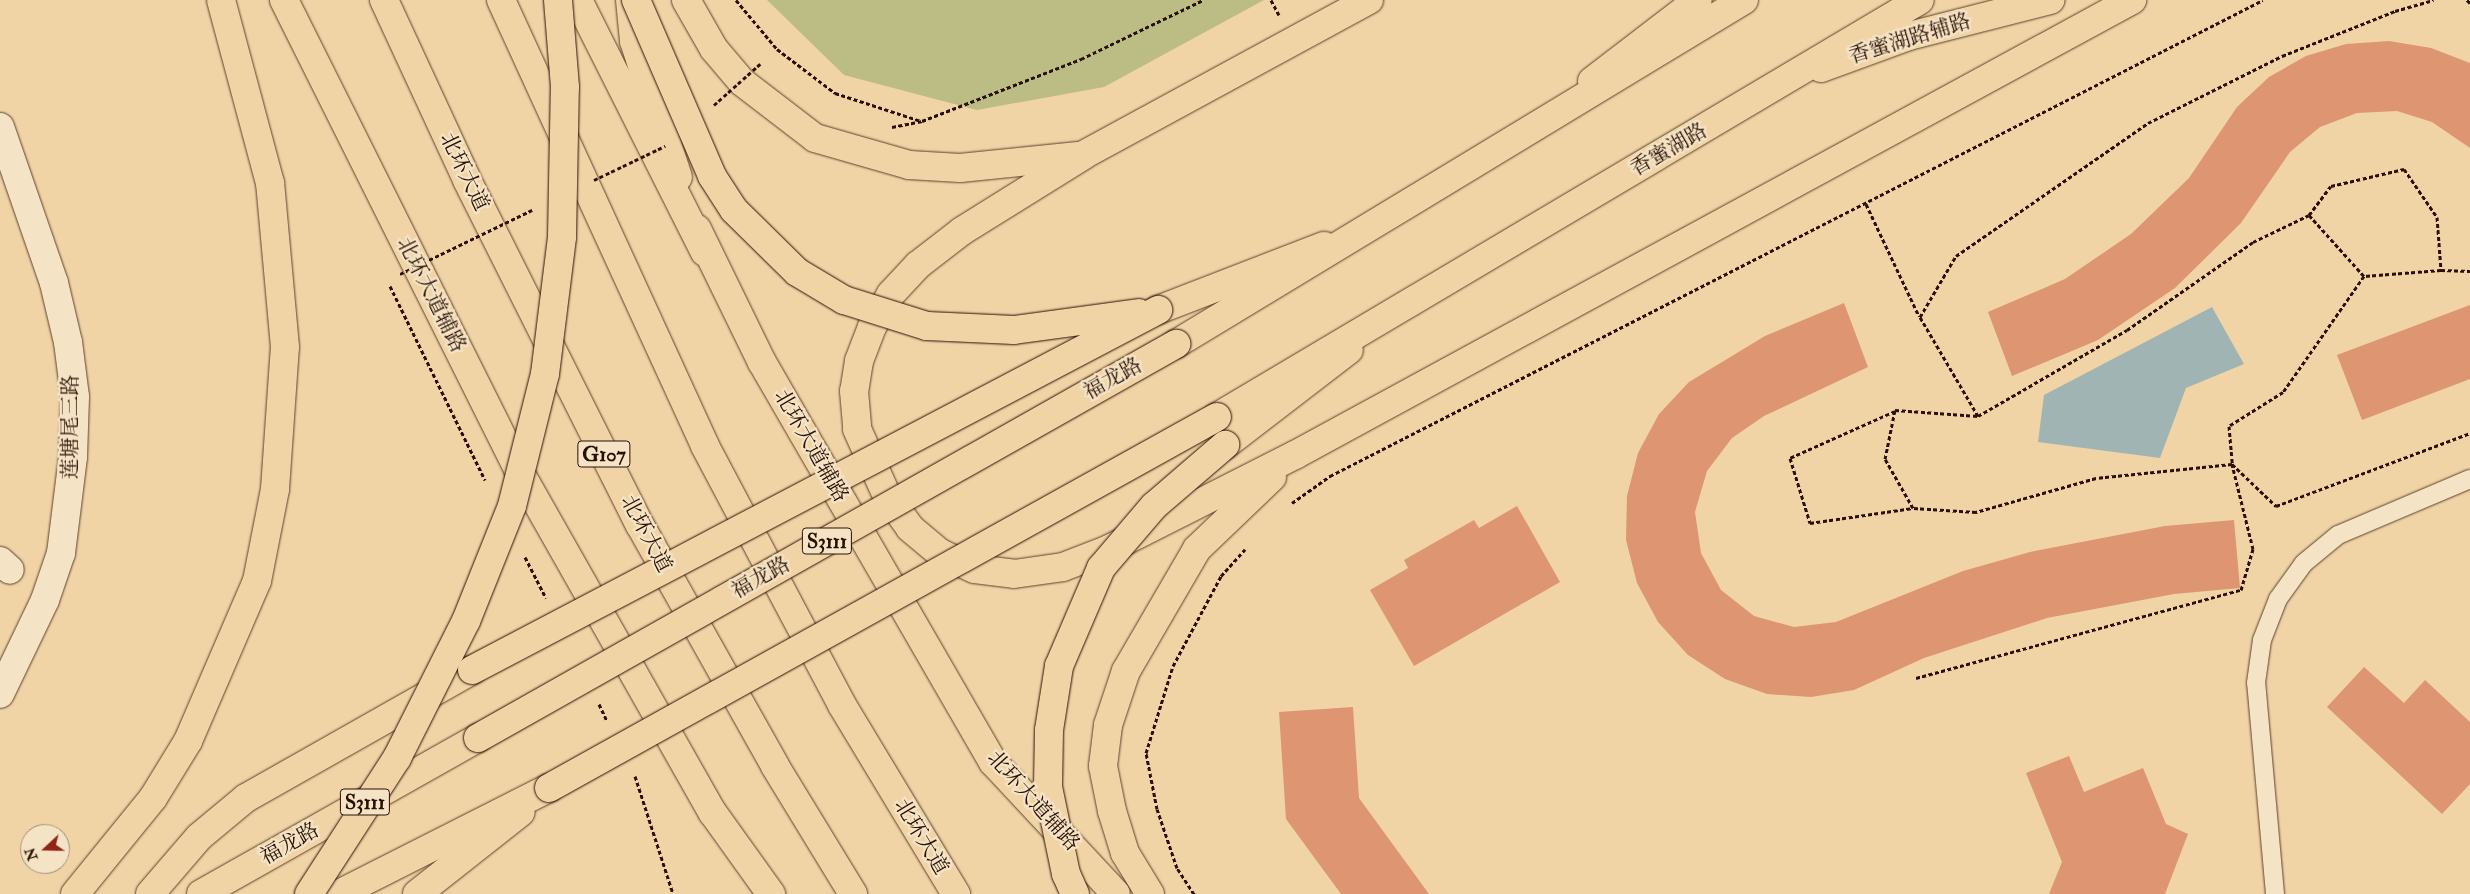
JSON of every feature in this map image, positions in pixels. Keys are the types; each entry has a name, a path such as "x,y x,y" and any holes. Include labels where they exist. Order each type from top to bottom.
{"main road":[{"path":"75,894 153,798 218,678 258,581 275,489 285,347 270,183 221,0"},
{"name":"北环大道辅路","path":"284,0 518,469 713,813 771,894"},
{"name":"北环大道","path":"384,0 467,180 640,525 774,766 853,894"},
{"name":"北环大道","path":"501,0 705,446 842,705 956,894"},
{"path":"310,894 397,758 466,621 512,506 545,374 562,237 565,87 558,0"},
{"path":"578,0 706,252"},
{"name":"北环大道辅路","path":"630,0 634,41 648,88 706,252 762,362 993,762 1116,894"},
{"path":"636,0 712,176 740,217 797,272 844,300 927,326 1014,330 1158,310"},
{"path":"686,0 714,49 742,82 815,138 909,165 943,167 1084,155"},
{"path":"1369,0 1084,155 962,231 918,265 892,294 872,327 854,391 857,429 887,496 910,528 940,553 975,569 1014,574 1063,567 1107,550 1295,455 2132,0"},
{"path":"1514,139 1698,0"},
{"path":"150,894 199,837 246,798 472,670 1158,310 1370,229 1514,139 1744,0"},
{"name":"香蜜湖路","path":"1418,297 1920,0"},
{"name":"香蜜湖路辅路","path":"1773,88 1909,36 2050,0"},
{"name":"福龙路","path":"201,894 1176,344 1370,229"},
{"path":"339,894 549,788 1218,417 1418,297"},
{"path":"1075,894 1066,874 1048,787 1049,730 1059,666 1101,568 1154,506 1225,445 1418,297"},
{"path":"1150,894 1125,853 1103,766 1108,726 1126,671 1197,549 1295,455"},
{"path":"417,894 549,788"}],"street":[{"name":"莲塘尾三路","path":"0,127 54,283 68,342 75,397 74,458 61,553 45,600 0,694"}],"lane":[{"path":"2276,894 2256,683 2262,640 2278,599 2304,563 2338,535 2470,479"}],"path":[{"path":"736,0 777,49 836,94 922,121"},
{"path":"884,128 922,121 1081,59 1203,0"},
{"path":"1270,0 1281,19"},
{"path":"1290,505 1330,476 2263,0"},
{"path":"1920,316 1956,256 2148,123 2282,56 2395,11 2433,0"},
{"path":"2441,270 2437,217 2404,169 2331,186 2309,215 2253,242 2127,330 1978,416 1895,410 1790,458 1810,523 1913,508 1976,512 2096,478 2232,464 2276,506 2470,433"},
{"path":"1866,204 1920,316 1978,416"},
{"path":"2309,215 2364,276"},
{"path":"2364,276 2441,270 2470,271"},
{"path":"1916,678 2241,590 2253,549 2232,464 2229,426 2283,392 2364,276"},
{"path":"386,280 487,483"},
{"path":"1895,410 1885,459 1913,508"},
{"path":"1194,894 1177,868 1157,808 1146,753 1172,666 1221,576 1247,546"},
{"path":"523,553 549,605"},
{"path":"597,701 610,727"},
{"path":"632,770 645,796 673,894"}],"green space":[{"path":"767,0 1264,0 1104,87 977,110 844,75"}],"shaded area":[{"path":"2212,307 2244,364 2186,388 2160,458 2038,442 2044,395"}],"building":[{"path":"2389,41 2431,48 2470,63 2470,148 2432,122 2397,111 2357,113 2320,127 2290,152 2241,223 2175,288 2098,340 2012,376 1988,312 2065,279 2131,234 2189,178 2237,107 2269,77 2306,56 2346,44"},
{"path":"1844,303 1868,367 1764,416 1732,438 1707,471 1695,512 1701,553 1721,590 1754,616 1794,627 1836,622 1963,571 2030,552 2165,526 2234,520 2240,588 2174,594 2047,618 1924,658 1854,690 1811,697 1767,694 1725,679 1688,655 1658,622 1637,583 1626,540 1627,496 1638,453 1659,414 1689,382 1765,336"},
{"path":"2470,305 2470,379 2362,420 2337,355"},
{"path":"1517,506 1560,582 1414,666 1370,590 1408,568 1404,560 1474,520 1479,528"},
{"path":"2364,667 2404,703 2425,680 2470,722 2470,784 2442,814 2327,707"},
{"path":"1353,707 1359,798 1429,894 1341,894 1286,819 1279,712"},
{"path":"2069,756 2084,792 2143,768 2166,824 2188,834 2165,894 2049,894 2062,862 2026,773"}]}
